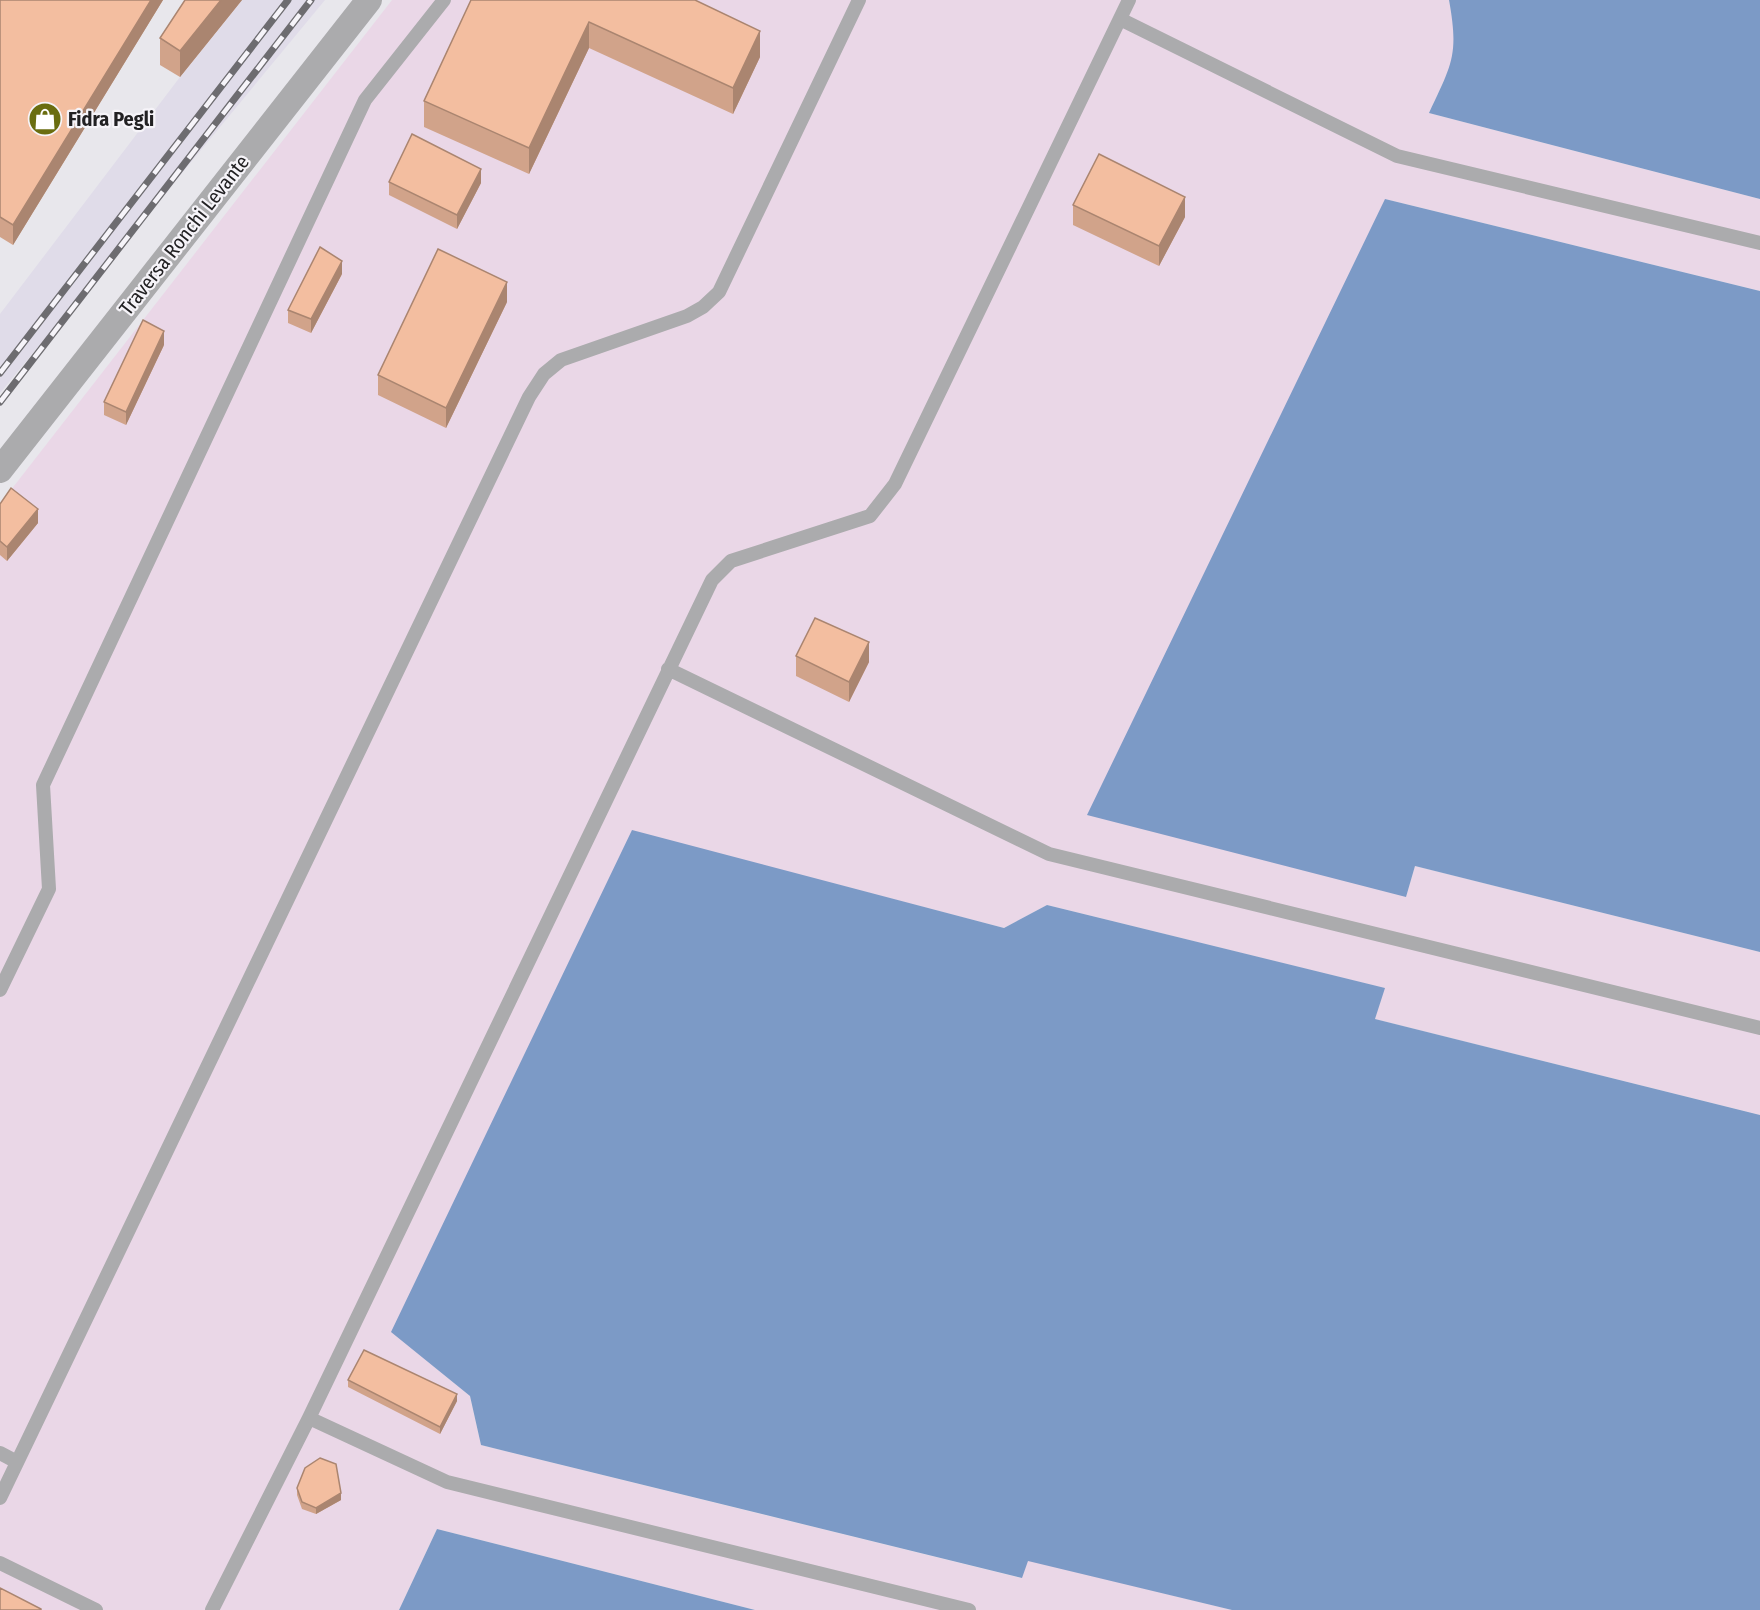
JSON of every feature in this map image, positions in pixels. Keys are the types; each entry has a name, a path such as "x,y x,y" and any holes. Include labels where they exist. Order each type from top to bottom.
{"street":[{"name":"Traversa Ronchi Levante","path":"0,470 369,0"}],"lane":[{"path":"0,990 49,889 43,785 365,100 444,0"},
{"path":"0,1498 529,397 544,374 561,360 687,316 703,307 719,292 860,0"},
{"path":"212,1610 309,1418 712,580 731,561 870,516 895,484 1129,0"},
{"path":"1120,19 1397,156 1760,243"},
{"path":"668,669 1049,854 1760,1028"},
{"path":"309,1418 447,1482 969,1610"},
{"path":"0,1454 17,1462"},
{"path":"0,1563 96,1610"}],"shaded area":[{"path":"242,0 325,0 0,393 0,314 180,77"},
{"path":"392,0 1449,0 1455,34 1452,63 1429,113 1760,199 1760,291 1385,199 1406,896 1415,866 1760,952 1760,1115 1375,1019 1384,988 1047,905 1004,928 632,831 392,1332 470,1396 481,1445 1021,1578 1028,1560 1232,1610 755,1610 437,1529 399,1610 0,1610 0,504"}],"water":[{"path":"1449,0 1760,0 1760,199 1429,113 1451,59 1453,34"},
{"path":"1385,199 1760,291 1760,952 1415,866 1406,897 1087,815"},
{"path":"632,830 1004,928 1047,905 1385,988 1375,1019 1760,1115 1760,1610 1232,1610 1028,1561 1022,1578 481,1445 470,1396 391,1332"},
{"path":"437,1529 755,1610 399,1610"}],"building":[{"name":"Fidra Pegli","path":"0,0 151,0 13,225 0,217"},
{"path":"185,0 221,0 180,51 160,38"},
{"path":"471,0 695,0 760,31 733,88 589,22 529,148 424,101"},
{"path":"412,134 481,169 457,215 389,182"},
{"path":"1099,154 1185,197 1159,246 1073,205"},
{"path":"320,247 342,261 311,319 288,310"},
{"path":"438,249 507,282 446,408 378,375"},
{"path":"143,320 164,331 126,412 104,402"},
{"path":"11,488 38,509 7,547 0,541 0,504"},
{"path":"815,618 869,642 849,682 796,656"},
{"path":"364,1350 457,1394 440,1427 348,1380"},
{"path":"320,1458 336,1464 341,1493 316,1508 302,1502 297,1488 305,1468"},
{"path":"0,1588 41,1609 41,1610 0,1610"}],"railway":[{"path":"0,373 288,0"},
{"path":"0,402 311,0"}],"place":[{"name":"Fidra Pegli","path":"45,119"}]}
